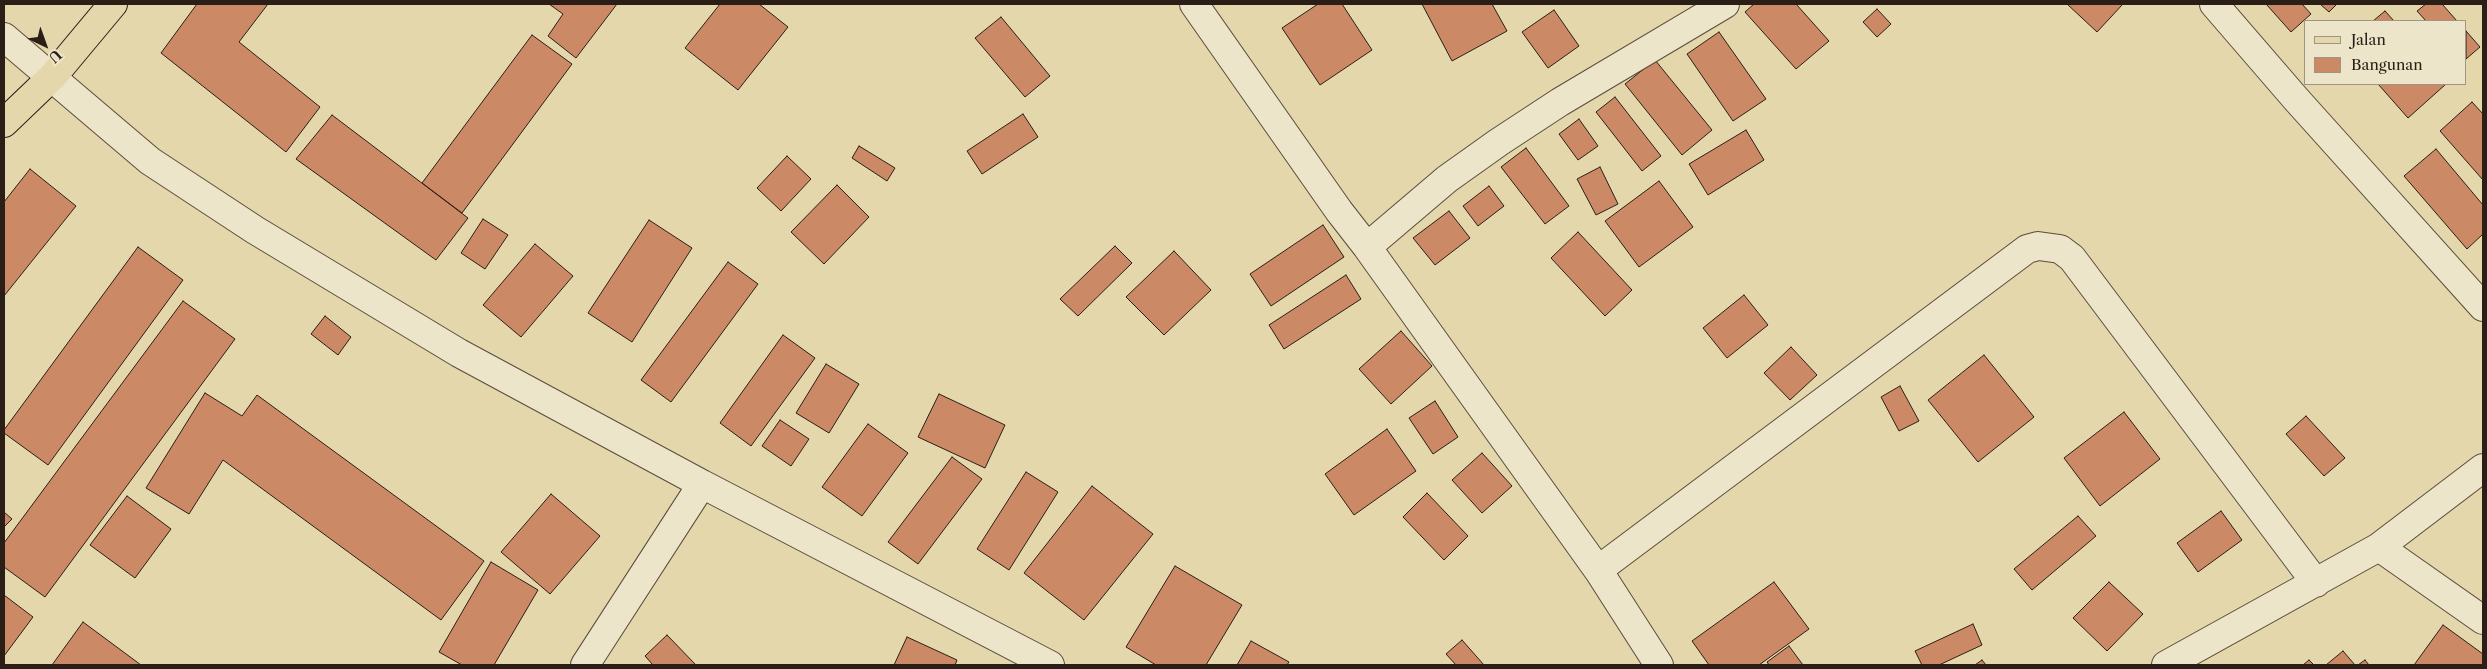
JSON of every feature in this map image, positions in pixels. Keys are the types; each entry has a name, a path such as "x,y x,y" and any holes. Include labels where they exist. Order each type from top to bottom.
{"main road":[{"path":"4,123 53,76 113,4"}],"street":[{"path":"1194,4 1339,211 1367,247 1598,570 1660,665"},
{"path":"1367,247 1447,179 1499,142 1560,102 1725,4"},
{"path":"2214,4 2296,99 2483,308"},
{"path":"4,37 53,76 150,161 255,230 459,353 702,484 1050,665"},
{"path":"1598,570 2028,249 2038,246 2060,249 2072,258 2316,583"},
{"path":"2166,665 2379,547 2483,468"},
{"path":"585,665 702,484"},
{"path":"2379,547 2483,620"}],"building":[{"path":"197,4 268,4 239,42 320,107 286,152 161,53"},
{"path":"549,4 617,4 576,58 548,36 563,14"},
{"path":"720,4 759,4 788,27 738,90 685,48"},
{"path":"1318,4 1342,4 1372,50 1320,85 1282,28"},
{"path":"1422,4 1492,4 1507,31 1452,61"},
{"path":"1754,4 1796,4 1829,41 1796,69 1745,12"},
{"path":"2067,4 2123,4 2097,32"},
{"path":"2266,4 2302,4 2311,14 2291,32"},
{"path":"2320,4 2337,4 2329,12"},
{"path":"2426,4 2442,4 2456,20 2425,20 2417,11"},
{"path":"1877,9 1891,24 1877,37 1863,22"},
{"path":"1554,10 1579,46 1548,68 1522,32"},
{"path":"2385,11 2393,20 2374,20"},
{"path":"1001,17 1050,76 1025,97 975,38"},
{"path":"1719,32 1766,99 1733,121 1687,54"},
{"path":"2467,32 2480,47 2467,58"},
{"path":"532,35 572,64 462,213 422,183"},
{"path":"1655,60 1712,130 1682,155 1625,84"},
{"path":"2379,85 2445,85 2408,118"},
{"path":"1615,97 1661,156 1642,171 1596,112"},
{"path":"2472,102 2483,114 2483,180 2440,131"},
{"path":"1023,114 1038,137 982,174 967,151"},
{"path":"332,115 468,218 436,260 296,159"},
{"path":"1579,119 1598,146 1578,160 1559,134"},
{"path":"1746,130 1764,160 1708,195 1689,164"},
{"path":"859,146 895,168 887,181 852,158"},
{"path":"1526,148 1569,206 1545,224 1501,167"},
{"path":"2436,149 2483,205 2483,234 2467,249 2404,176"},
{"path":"787,156 811,179 781,211 757,188"},
{"path":"1600,167 1618,204 1596,215 1577,179"},
{"path":"30,169 76,206 4,296 4,202"},
{"path":"1659,181 1693,227 1639,267 1605,221"},
{"path":"837,185 869,217 824,264 791,232"},
{"path":"1489,186 1504,206 1478,226 1463,206"},
{"path":"1449,211 1470,238 1435,265 1413,238"},
{"path":"483,219 508,235 485,269 461,253"},
{"path":"649,220 692,248 632,342 588,313"},
{"path":"1323,225 1344,257 1271,306 1250,274"},
{"path":"1578,232 1632,290 1605,316 1551,258"},
{"path":"535,244 573,276 521,337 483,305"},
{"path":"1115,246 1132,263 1078,316 1060,299"},
{"path":"138,247 183,280 48,465 4,433 4,430"},
{"path":"1174,251 1211,290 1164,335 1126,297"},
{"path":"728,262 758,284 671,402 641,380"},
{"path":"1346,275 1361,299 1284,349 1269,325"},
{"path":"1744,295 1768,325 1727,358 1703,328"},
{"path":"183,301 235,339 45,597 4,567 4,543"},
{"path":"325,316 351,337 338,355 311,334"},
{"path":"1401,331 1432,366 1391,404 1359,369"},
{"path":"783,335 815,358 751,446 720,423"},
{"path":"1791,347 1817,375 1790,400 1764,373"},
{"path":"1984,355 2034,417 1978,462 1928,400"},
{"path":"826,364 859,384 829,433 796,413"},
{"path":"1900,386 1919,421 1899,431 1881,397"},
{"path":"205,393 242,416 257,395 484,561 441,620 223,460 189,514 146,488"},
{"path":"939,394 1005,425 985,468 918,437"},
{"path":"1435,401 1458,437 1433,454 1409,418"},
{"path":"2124,412 2160,459 2100,506 2064,458"},
{"path":"2306,416 2345,458 2324,476 2286,434"},
{"path":"780,420 809,439 791,466 762,446"},
{"path":"868,424 908,453 862,516 822,487"},
{"path":"1387,429 1416,471 1354,515 1325,474"},
{"path":"1482,453 1512,486 1482,513 1452,480"},
{"path":"952,457 982,479 918,564 888,542"},
{"path":"1026,472 1058,492 1009,570 977,549"},
{"path":"1092,486 1153,534 1084,620 1024,573"},
{"path":"1427,493 1468,536 1444,560 1403,517"},
{"path":"551,494 600,536 550,594 501,552"},
{"path":"127,496 171,529 135,578 90,545"},
{"path":"2221,511 2242,540 2198,572 2177,543"},
{"path":"4,512 12,519 4,527"},
{"path":"2078,516 2096,536 2032,590 2014,569"},
{"path":"491,562 538,590 494,665 462,665 439,652"},
{"path":"1175,566 1242,605 1206,665 1156,665 1126,647"},
{"path":"1774,582 1809,629 1759,665 1709,665 1692,641"},
{"path":"2109,582 2143,614 2107,651 2073,618"},
{"path":"4,595 33,617 4,656"},
{"path":"83,622 141,665 52,665"},
{"path":"1973,624 1982,645 1939,665 1922,665 1915,651"},
{"path":"2443,625 2483,654 2483,665 2414,665"},
{"path":"667,635 696,665 653,665 645,656"},
{"path":"907,637 957,660 955,665 894,665"},
{"path":"1462,640 1484,665 1456,665 1446,654"},
{"path":"1251,641 1289,662 1287,665 1237,665"},
{"path":"1789,646 1803,665 1769,665 1767,662"},
{"path":"2343,651 2355,665 2326,665"},
{"path":"1982,660 1986,665 1975,665"},
{"path":"2309,660 2314,665 2303,665"},
{"path":"2365,660 2369,665 2358,665"}]}
